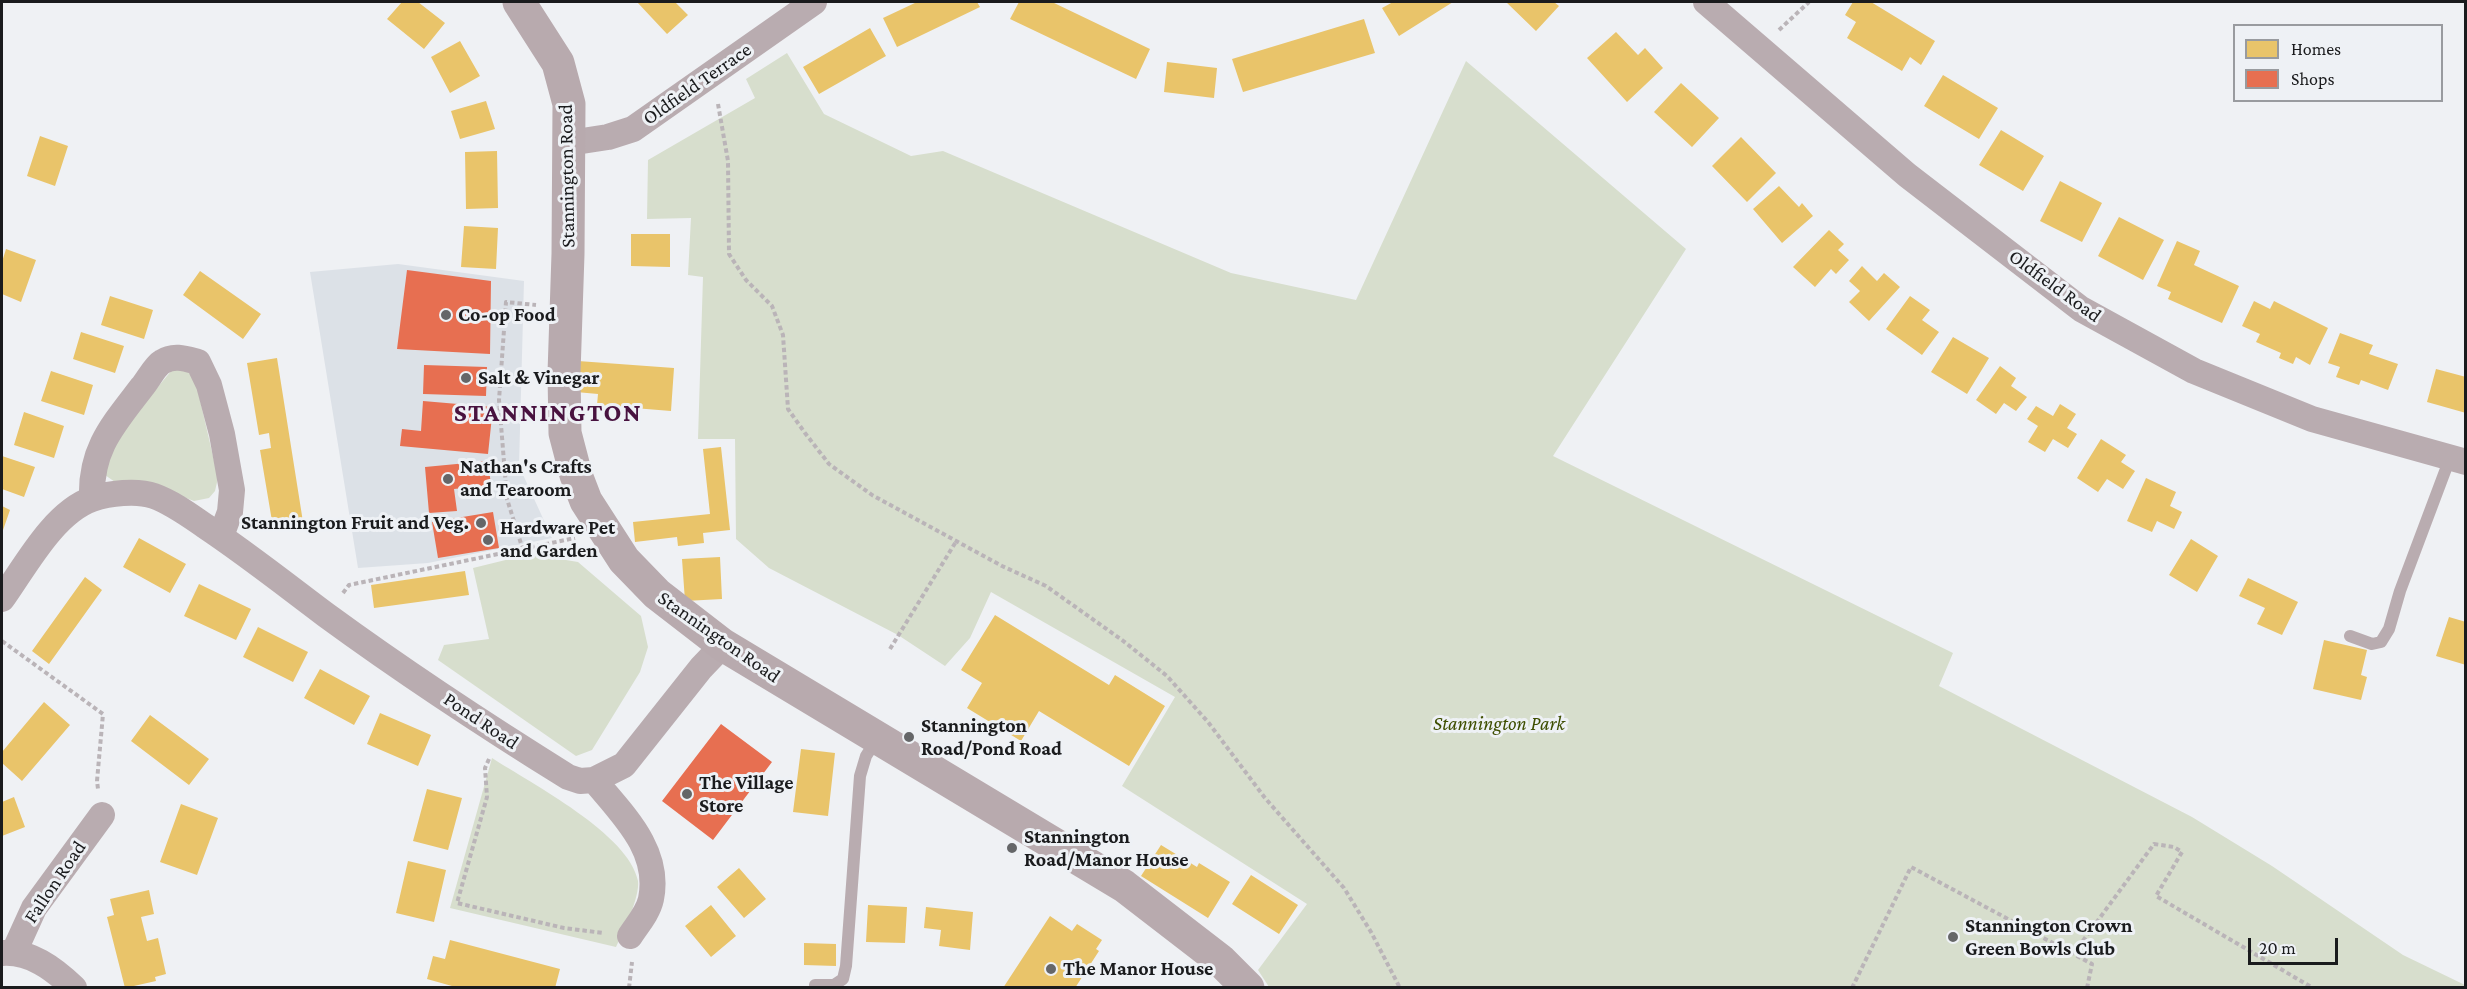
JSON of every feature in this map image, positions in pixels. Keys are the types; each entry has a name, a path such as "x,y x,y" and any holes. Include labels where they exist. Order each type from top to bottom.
{"main road":[{"name":"Stannington Road","path":"519,2 558,63 569,104 565,433 576,475 586,501 624,560 657,594 723,645 1124,886 1213,954 1248,987"}],"street":[{"name":"Oldfield Terrace","path":"569,143 608,137 633,129 814,2"},
{"name":"Oldfield Road","path":"1706,2 1907,174 2080,309 2194,371 2291,411 2458,460"},
{"path":"92,499 91,478 96,457 109,430 162,362 180,357 198,362 209,385 222,434 232,490 230,512 221,536"},
{"name":"Pond Road","path":"2,599 56,523 74,509 92,499 133,493 152,495 173,504 221,536 328,616 500,735 568,777 580,781 594,780"},
{"path":"630,936 651,900 651,874 646,852 637,833 594,780 624,765 701,668 723,645"},
{"name":"Fallon Road","path":"8,952 34,908 102,815"},
{"path":"8,952 40,961 74,987"}],"lane":[{"path":"2350,636 2372,644 2381,642 2389,629 2400,591 2458,460"},
{"path":"815,985 834,985 843,979 845,973 860,776 866,756 877,739"}],"path":[{"path":"1760,48 1809,2"},
{"path":"711,74 728,161 729,254 746,280 772,306 783,335 788,409 829,464 872,495 1002,566 1046,586 1122,640 1167,676 1208,722 1265,798 1344,888 1371,932 1400,987"},
{"path":"523,550 507,499 500,411 506,302 566,307"},
{"path":"328,616 349,585 605,532"},
{"path":"890,649 957,540"},
{"path":"2,641 103,714 97,781 102,815"},
{"path":"500,735 485,768 487,797 457,903 564,928 630,936 633,956 629,987"},
{"path":"2074,953 2154,844 2174,847 2182,852 2156,896 2313,987"},
{"path":"1852,987 1911,867 2092,964 2087,987"}],"shaded area":[{"path":"398,264 524,281 519,466 552,538 428,563 358,568 310,272"}],"green space":[{"name":"Stannington Park","path":"787,53 824,114 911,156 943,151 1231,273 1356,300 1466,61 1686,249 1553,456 1953,653 1939,686 2192,817 2272,866 2403,955 2465,987 1269,987 1258,970 1307,904 1122,786 1175,697 991,592 970,638 945,666 898,635 769,568 736,539 735,439 698,439 703,277 688,275 691,218 647,219 648,160 755,98 746,79"},
{"path":"184,368 195,378 218,478 215,491 209,498 194,501 165,490 115,482 105,475 111,443 172,370"},
{"path":"530,554 578,562 641,616 648,647 640,672 592,750 576,756 438,660 444,645 489,639 473,568"},
{"path":"492,758 577,812 598,828 631,863 638,881 638,888 616,947 450,908"}],"building: Homes":[{"path":"402,2 418,2 445,23 424,49 387,19"},
{"path":"637,2 675,2 688,15 667,34"},
{"path":"917,2 977,2 980,7 897,47 883,18"},
{"path":"1019,2 1052,2 1150,49 1136,79 1010,19"},
{"path":"1393,2 1453,2 1399,36 1382,8"},
{"path":"1506,2 1554,2 1559,6 1536,31"},
{"path":"1853,2 1871,2 1935,41 1921,65 1910,57 1902,71 1847,38 1856,22 1845,15"},
{"path":"1364,19 1375,53 1243,92 1232,59"},
{"path":"870,28 886,56 819,94 803,67"},
{"path":"1616,32 1638,55 1645,48 1663,68 1627,102 1587,58"},
{"path":"460,41 480,76 450,93 431,57"},
{"path":"1167,62 1217,68 1214,98 1164,92"},
{"path":"1943,75 1998,108 1979,139 1924,106"},
{"path":"1681,83 1719,118 1692,147 1654,112"},
{"path":"486,101 495,129 460,139 451,111"},
{"path":"2001,130 2044,156 2023,191 1979,165"},
{"path":"40,136 68,146 55,186 27,176"},
{"path":"1741,137 1776,173 1747,202 1712,166"},
{"path":"497,151 498,208 466,209 465,152"},
{"path":"2060,181 2102,203 2082,242 2040,221"},
{"path":"1779,186 1799,207 1802,203 1813,216 1782,243 1753,209"},
{"path":"2119,217 2164,240 2143,280 2098,256"},
{"path":"464,226 498,228 496,269 461,267"},
{"path":"1829,230 1844,244 1838,250 1849,260 1836,274 1831,269 1815,287 1793,267"},
{"path":"631,234 670,234 670,267 631,266"},
{"path":"2177,241 2200,251 2194,265 2239,286 2222,323 2168,299 2171,292 2157,286"},
{"path":"6,249 36,260 21,302 2,294 2,262"},
{"path":"1862,266 1877,281 1884,273 1900,287 1869,321 1849,302 1860,291 1849,281"},
{"path":"200,271 261,314 243,339 183,295"},
{"path":"110,296 153,310 144,339 101,325"},
{"path":"1910,296 1930,310 1922,320 1939,332 1922,355 1886,329"},
{"path":"2254,301 2270,309 2274,301 2328,328 2310,365 2296,357 2293,364 2279,358 2281,353 2256,342 2260,334 2242,326"},
{"path":"81,332 124,346 115,373 73,359"},
{"path":"2340,333 2373,345 2369,354 2398,364 2388,390 2361,380 2359,385 2336,377 2340,367 2328,363"},
{"path":"1953,337 1989,358 1967,394 1931,372"},
{"path":"277,358 303,522 273,527 260,450 271,448 269,433 259,435 247,363"},
{"path":"578,361 674,368 671,411 597,405 598,394 576,392"},
{"path":"2000,366 2016,378 2011,386 2027,397 2016,411 2004,403 1996,414 1976,400"},
{"path":"2436,369 2466,377 2466,413 2427,402"},
{"path":"51,371 93,385 84,415 41,401"},
{"path":"2060,404 2076,414 2067,428 2077,434 2068,448 2053,439 2045,452 2028,442 2038,426 2027,419 2036,406 2053,416"},
{"path":"24,412 64,426 54,458 14,445"},
{"path":"2101,439 2126,455 2121,462 2135,471 2123,489 2107,479 2098,492 2077,478"},
{"path":"721,447 730,530 703,533 704,543 678,546 677,537 635,542 633,522 710,514 703,449"},
{"path":"2,456 35,467 24,497 2,489"},
{"path":"2146,478 2176,492 2170,506 2182,512 2174,529 2157,521 2152,532 2127,521"},
{"path":"2,506 10,510 2,533"},
{"path":"139,538 186,564 170,593 123,567"},
{"path":"2191,539 2218,556 2197,592 2169,575"},
{"path":"720,557 722,599 685,601 682,559"},
{"path":"465,571 469,595 374,608 371,585"},
{"path":"85,577 102,590 49,664 32,651"},
{"path":"2248,578 2298,602 2282,635 2257,624 2265,608 2239,596"},
{"path":"199,584 251,609 236,640 184,616"},
{"path":"995,615 1109,685 1115,675 1165,706 1129,766 1039,711 1021,741 967,708 982,683 961,670"},
{"path":"2449,617 2466,622 2466,665 2436,656"},
{"path":"258,627 308,652 293,682 243,657"},
{"path":"2324,640 2367,650 2361,675 2367,677 2361,700 2313,689"},
{"path":"320,669 370,696 354,725 304,698"},
{"path":"44,702 70,725 22,781 2,763 2,752"},
{"path":"380,713 431,735 418,766 367,744"},
{"path":"150,715 209,759 189,785 131,741"},
{"path":"801,749 835,753 828,816 793,812"},
{"path":"427,789 462,798 448,850 413,841"},
{"path":"14,797 25,827 2,836 2,802"},
{"path":"181,804 218,818 197,875 160,862"},
{"path":"1161,845 1197,867 1199,863 1230,882 1208,918 1141,876"},
{"path":"408,861 446,870 434,922 396,913"},
{"path":"739,868 766,899 744,918 717,887"},
{"path":"1251,875 1298,905 1279,934 1232,904"},
{"path":"149,890 154,914 141,917 147,941 158,938 166,974 155,977 156,981 125,988 107,917 114,915 110,899"},
{"path":"711,905 736,936 711,957 685,926"},
{"path":"868,905 907,907 905,943 866,942"},
{"path":"926,907 973,912 970,950 939,946 941,930 924,928"},
{"name":"The Manor House","path":"1050,916 1072,931 1077,924 1102,940 1096,949 1099,951 1075,988 1003,988"},
{"path":"450,940 560,969 555,988 459,988 427,979 433,956 445,959"},
{"path":"804,943 836,944 836,966 804,965"}],"building: Shops":[{"name":"Co-op Food","path":"407,270 491,281 490,354 397,349"},
{"path":"424,365 487,367 486,396 423,394"},
{"path":"423,401 493,407 488,454 400,446 402,429 421,431"},
{"path":"488,461 491,485 454,489 457,511 429,513 425,467"},
{"path":"493,512 499,548 438,558 432,522"},
{"path":"721,724 772,762 713,840 662,801"}],"place":[{"name":"Co-op Food","path":"446,315"},
{"name":"Salt & Vinegar","path":"466,378"},
{"name":"Nathan's Crafts and Tearoom","path":"448,479"},
{"name":"Stannington Fruit and Veg.","path":"481,523"},
{"name":"Hardware Pet and Garden","path":"488,540"},
{"name":"Stannington Road/Pond Road","path":"909,737"},
{"name":"The Village Store","path":"687,794"},
{"name":"Stannington Road/Manor House","path":"1012,848"},
{"name":"Stannington Crown Green Bowls Club","path":"1953,937"},
{"name":"The Manor House","path":"1051,969"}],"district":[{"name":"STANNINGTON","path":"548,413"}]}
